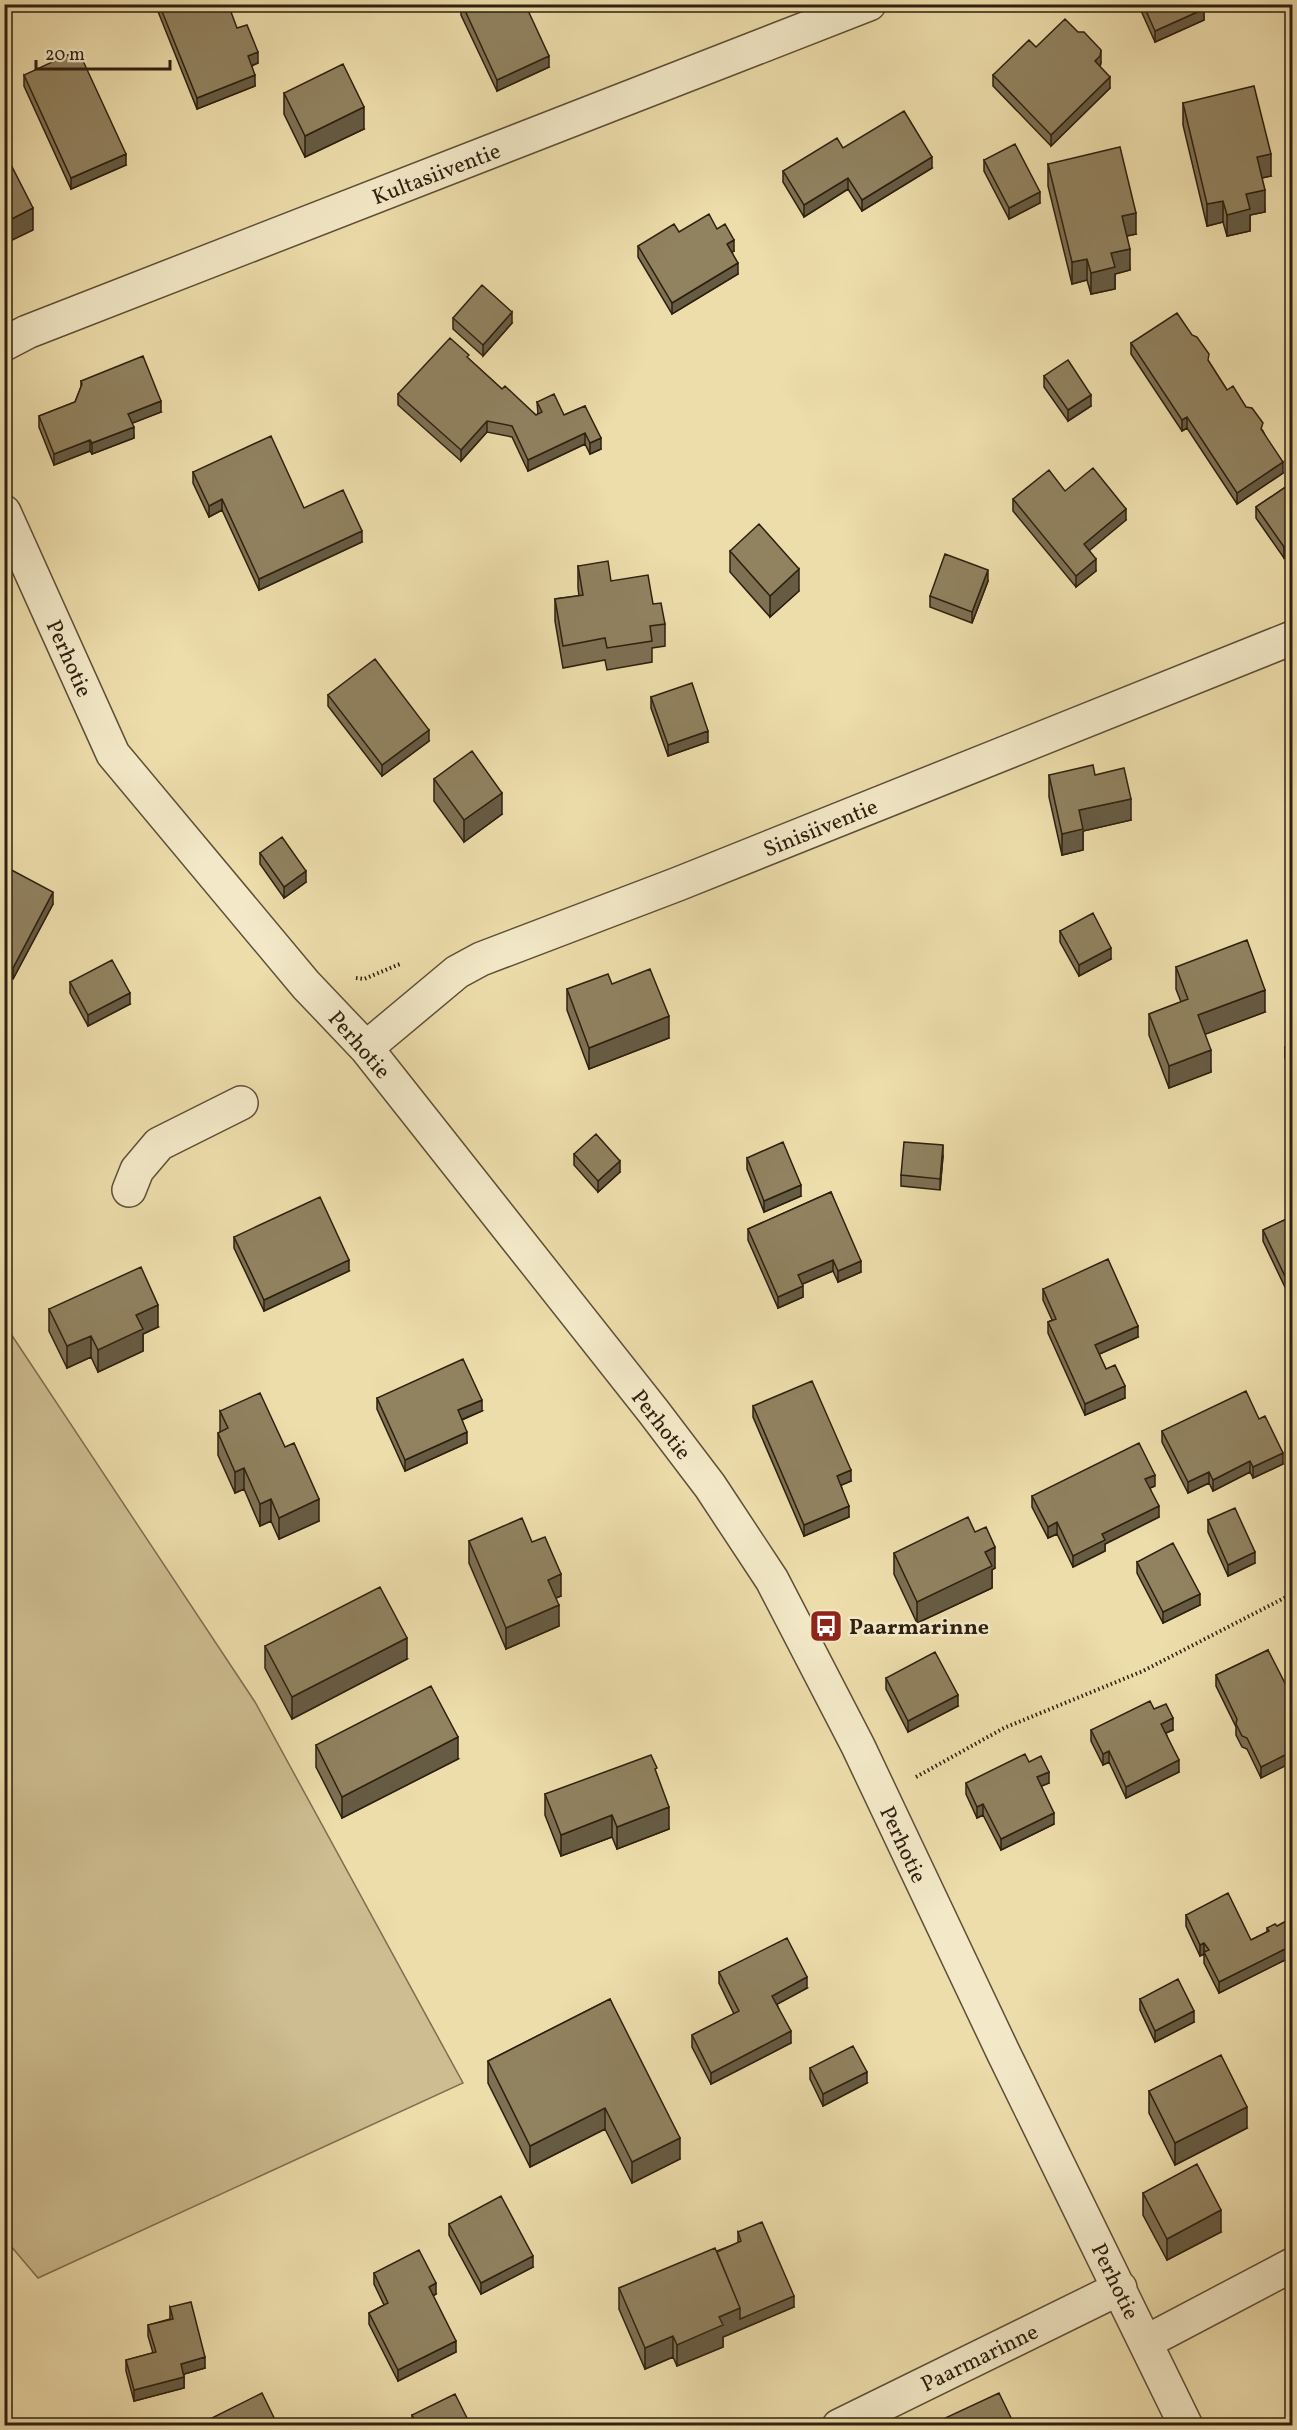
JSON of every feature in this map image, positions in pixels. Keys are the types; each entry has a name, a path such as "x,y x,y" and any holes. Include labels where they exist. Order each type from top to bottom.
{"street":[{"name":"Kultasiiventie","path":"4,344 27,332 869,4"},
{"name":"Perhotie","path":"4,512 113,754 306,985 366,1048 653,1411 710,1486 772,1580 858,1746 1003,2052 1186,2426"},
{"name":"Sinisiiventie","path":"366,1048 457,972 481,959 645,897 1293,638"},
{"path":"129,1190 137,1170 159,1144 241,1103"},
{"path":"1146,2342 1293,2265"},
{"name":"Paarmarinne","path":"839,2426 1120,2288"}],"path":[{"path":"914,1778 1004,1728 1143,1671 1293,1594"}],"shaded area":[{"path":"5,1325 255,1702 463,2083 38,2278 4,2238"}],"building":[{"path":"159,4 208,4 211,11 228,4 237,28 247,25 258,52 248,56 255,75 197,98"},
{"path":"462,4 525,4 549,56 497,80"},
{"path":"1143,4 1203,4 1204,9 1155,31"},
{"path":"1065,19 1078,32 1084,32 1101,50 1100,56 1095,61 1110,77 1051,135 993,75 1029,40 1036,47"},
{"path":"78,50 126,154 71,178 24,75"},
{"path":"343,64 364,107 305,136 284,93"},
{"path":"1254,86 1271,154 1257,157 1265,190 1246,194 1250,209 1227,215 1223,201 1207,204 1183,103"},
{"path":"904,111 932,157 862,200 848,178 804,205 783,171 837,138 843,148"},
{"path":"1015,144 1040,192 1009,208 984,160"},
{"path":"1120,147 1136,213 1122,216 1130,249 1111,253 1115,267 1091,273 1087,259 1072,262 1048,164"},
{"path":"4,151 33,208 4,223"},
{"path":"709,214 717,229 725,224 734,240 727,244 738,263 672,303 638,246 674,224 679,232"},
{"path":"482,285 512,312 483,345 453,318"},
{"path":"1177,313 1209,354 1208,360 1227,390 1233,386 1246,407 1252,408 1263,423 1261,429 1283,462 1237,493 1187,417 1182,420 1131,343"},
{"path":"450,338 502,389 505,386 536,415 542,412 537,402 554,394 564,415 585,406 601,438 590,443 585,433 528,460 512,426 487,421 461,450 398,394"},
{"path":"143,356 161,401 128,414 134,427 54,454 39,416 75,402 81,381"},
{"path":"1068,360 1091,395 1068,410 1044,376"},
{"path":"271,436 304,508 343,490 362,531 259,579 222,499 209,506 193,472"},
{"path":"1093,468 1126,509 1084,544 1096,559 1076,576 1013,499 1049,470 1065,491"},
{"path":"1293,482 1293,541 1284,547 1256,507"},
{"path":"759,524 799,569 770,596 730,551"},
{"path":"945,554 988,570 972,612 930,596"},
{"path":"608,561 611,581 648,575 653,604 661,603 665,624 650,626 652,641 607,648 605,638 563,646 555,599 583,595 578,566"},
{"path":"375,659 429,730 382,765 328,695"},
{"path":"692,683 708,731 668,745 651,697"},
{"path":"472,751 502,793 464,820 434,779"},
{"path":"1093,765 1095,775 1124,768 1131,799 1079,810 1083,829 1062,834 1049,775"},
{"path":"282,837 306,871 284,887 260,853"},
{"path":"4,866 53,892 13,968 4,963"},
{"path":"1093,913 1111,948 1079,965 1060,931"},
{"path":"1247,940 1265,990 1198,1015 1211,1050 1169,1066 1149,1014 1188,999 1176,967"},
{"path":"112,960 130,993 88,1015 70,982"},
{"path":"650,969 669,1016 589,1048 567,989 608,974 612,984"},
{"path":"1293,1043 1293,1061 1285,1047"},
{"path":"596,1134 620,1161 598,1181 574,1154"},
{"path":"783,1142 801,1185 764,1201 747,1158"},
{"path":"904,1142 943,1145 940,1179 901,1175"},
{"path":"831,1192 861,1261 838,1271 833,1260 798,1275 803,1286 778,1297 748,1229"},
{"path":"320,1197 349,1260 264,1300 234,1237"},
{"path":"1293,1216 1293,1293 1263,1230"},
{"path":"1108,1259 1138,1326 1095,1345 1106,1369 1115,1365 1125,1386 1085,1404 1048,1322 1056,1319 1043,1289"},
{"path":"141,1267 158,1305 136,1315 143,1329 98,1350 91,1336 67,1346 49,1309"},
{"path":"463,1359 482,1400 458,1410 467,1432 405,1460 377,1398"},
{"path":"812,1381 851,1470 837,1476 849,1506 804,1525 753,1406"},
{"path":"1246,1391 1259,1419 1265,1416 1283,1453 1253,1467 1250,1461 1213,1480 1209,1472 1188,1482 1162,1431"},
{"path":"260,1393 285,1447 294,1443 319,1499 279,1518 271,1499 260,1504 244,1468 235,1472 218,1433 228,1428 220,1411"},
{"path":"1139,1443 1155,1475 1145,1479 1159,1506 1102,1534 1105,1540 1073,1556 1057,1522 1048,1527 1032,1496"},
{"path":"1235,1508 1255,1552 1228,1565 1208,1520"},
{"path":"968,1517 975,1532 986,1527 995,1547 985,1552 992,1566 917,1602 894,1553"},
{"path":"522,1518 532,1542 545,1537 561,1574 548,1580 559,1605 506,1628 469,1541"},
{"path":"1173,1543 1200,1594 1163,1612 1137,1562"},
{"path":"380,1587 407,1638 292,1697 265,1646"},
{"path":"1268,1650 1293,1699 1293,1751 1261,1767 1247,1738 1242,1736 1236,1724 1237,1719 1216,1675"},
{"path":"935,1652 958,1695 908,1721 886,1678"},
{"path":"431,1686 458,1737 342,1797 316,1745"},
{"path":"1150,1701 1154,1709 1166,1704 1173,1718 1161,1724 1179,1760 1126,1787 1109,1751 1103,1754 1091,1730"},
{"path":"1025,1754 1029,1762 1041,1756 1049,1772 1037,1777 1054,1813 1001,1839 983,1804 977,1807 966,1783"},
{"path":"651,1755 669,1807 617,1827 612,1815 561,1835 545,1794"},
{"path":"1228,1893 1251,1940 1269,1931 1267,1928 1286,1921 1293,1934 1293,1945 1219,1982 1204,1952 1209,1950 1204,1943 1200,1945 1186,1915"},
{"path":"787,1938 807,1977 772,1996 791,2031 711,2073 692,2035 739,2011 719,1972"},
{"path":"1178,1979 1194,2011 1155,2031 1140,1999"},
{"path":"610,1999 680,2138 632,2162 605,2108 530,2146 488,2061"},
{"path":"853,2046 867,2072 823,2094 810,2068"},
{"path":"1221,2055 1247,2107 1175,2143 1149,2091"},
{"path":"1197,2164 1221,2210 1167,2239 1143,2193"},
{"path":"501,2196 533,2256 481,2283 449,2224"},
{"path":"762,2222 794,2296 740,2319 740,2308 717,2252 741,2241 738,2232"},
{"path":"715,2248 740,2308 719,2317 723,2325 677,2345 673,2336 645,2348 619,2288"},
{"path":"419,2250 436,2283 429,2287 456,2341 398,2370 369,2313 388,2303 374,2273"},
{"path":"191,2302 205,2357 181,2364 184,2377 134,2390 126,2360 156,2352 148,2325 173,2319 170,2307"},
{"path":"262,2393 278,2426 196,2426"},
{"path":"999,2393 1015,2426 946,2426 943,2419"},
{"path":"455,2394 471,2426 418,2426 412,2415"}],"place":[{"name":"Paarmarinne","path":"826,1626"}]}
